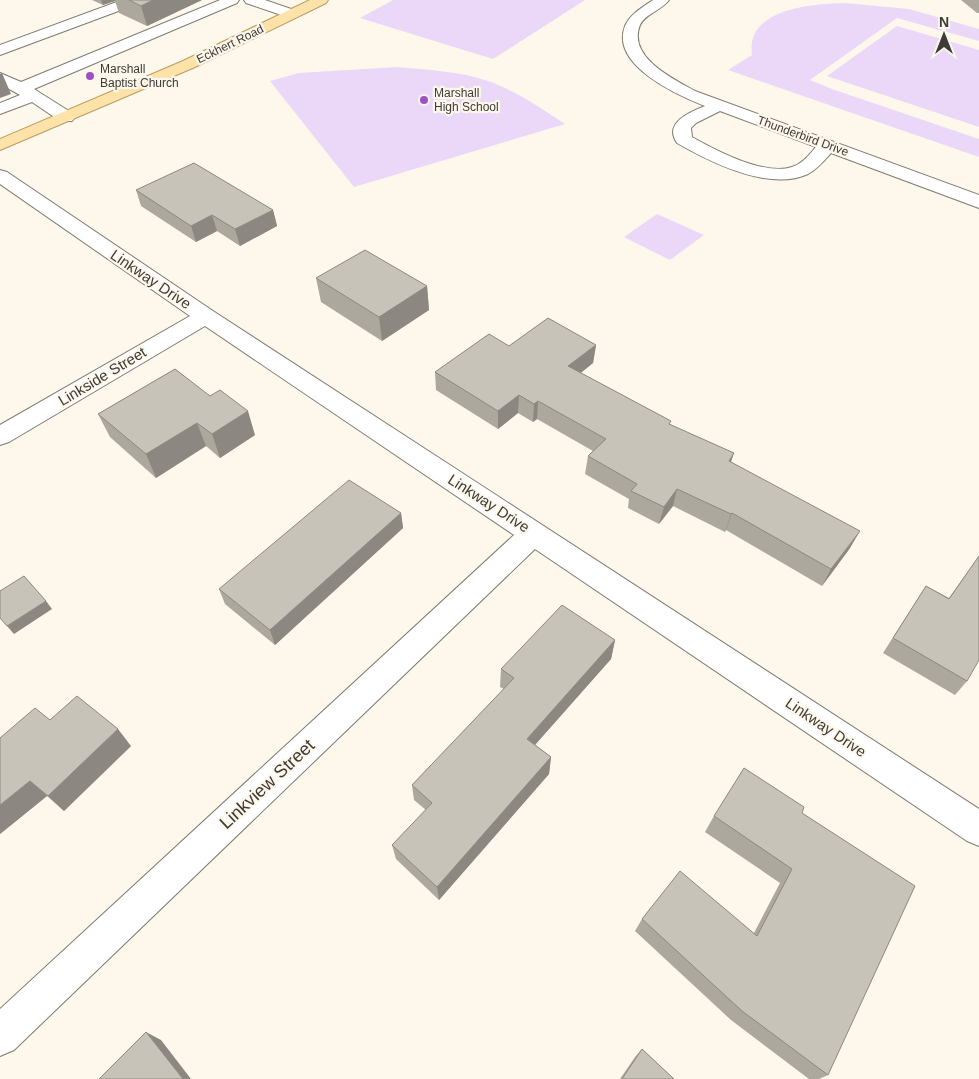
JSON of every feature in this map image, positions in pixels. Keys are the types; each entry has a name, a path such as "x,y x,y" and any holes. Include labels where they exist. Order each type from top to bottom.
{"main road":[{"name":"Eckhert Road","path":"0,145 189,64 321,0"}],"street":[{"path":"0,50 135,0"},
{"path":"0,109 26,92 232,0"},
{"path":"251,0 292,14"},
{"name":"Thunderbird Drive","path":"662,0 633,25 630,39 642,64 667,82 690,94 979,202"},
{"path":"0,78 66,117"},
{"path":"719,105 690,119 682,127 683,139 702,151 775,176 789,175 801,171 828,146"},
{"name":"Linkway Drive","path":"0,176 204,316 979,829"},
{"name":"Linkside Street","path":"0,436 204,316"},
{"name":"Linkview Street","path":"0,1036 534,533"}],"shaded area":[{"path":"393,0 585,0 493,59 360,18"},
{"path":"845,3 909,9 979,29 979,41 897,18 810,80 979,139 979,157 728,70 752,55 753,39 759,27 770,18 800,8"},
{"path":"897,26 979,50 979,127 827,76"},
{"path":"397,67 455,73 488,81 518,95 565,124 354,187 270,81 299,73"},
{"path":"657,214 704,235 670,260 624,237"}],"building":[{"path":"129,0 153,0 141,6"},
{"path":"194,163 273,210 235,229 212,215 191,226 136,190"},
{"path":"365,250 427,286 379,317 316,278"},
{"path":"548,318 596,345 568,366 671,421 669,424 734,453 729,461 860,531 831,569 732,513 677,489 664,507 631,491 637,484 588,456 606,439 538,401 534,404 519,395 498,411 435,372 489,334 509,346"},
{"path":"175,369 210,396 220,390 248,411 212,434 197,423 146,454 98,414"},
{"path":"349,480 401,513 270,630 219,589"},
{"path":"979,556 979,660 967,681 893,638 926,586 949,599"},
{"path":"24,576 46,601 7,626 0,618 0,591"},
{"path":"562,605 615,640 527,739 551,757 437,887 392,845 432,803 412,785 514,678 501,669"},
{"path":"77,696 118,729 48,796 30,781 0,805 0,738 35,708 50,720"},
{"path":"744,768 804,807 802,813 915,886 828,1075 742,1011 642,919 680,871 757,936 792,869 714,816"},
{"path":"146,1032 183,1079 99,1079"},
{"path":"642,1049 674,1079 622,1079"}],"place":[{"name":"Marshall Baptist Church","path":"90,76"},
{"name":"Marshall High School","path":"424,100"}]}
